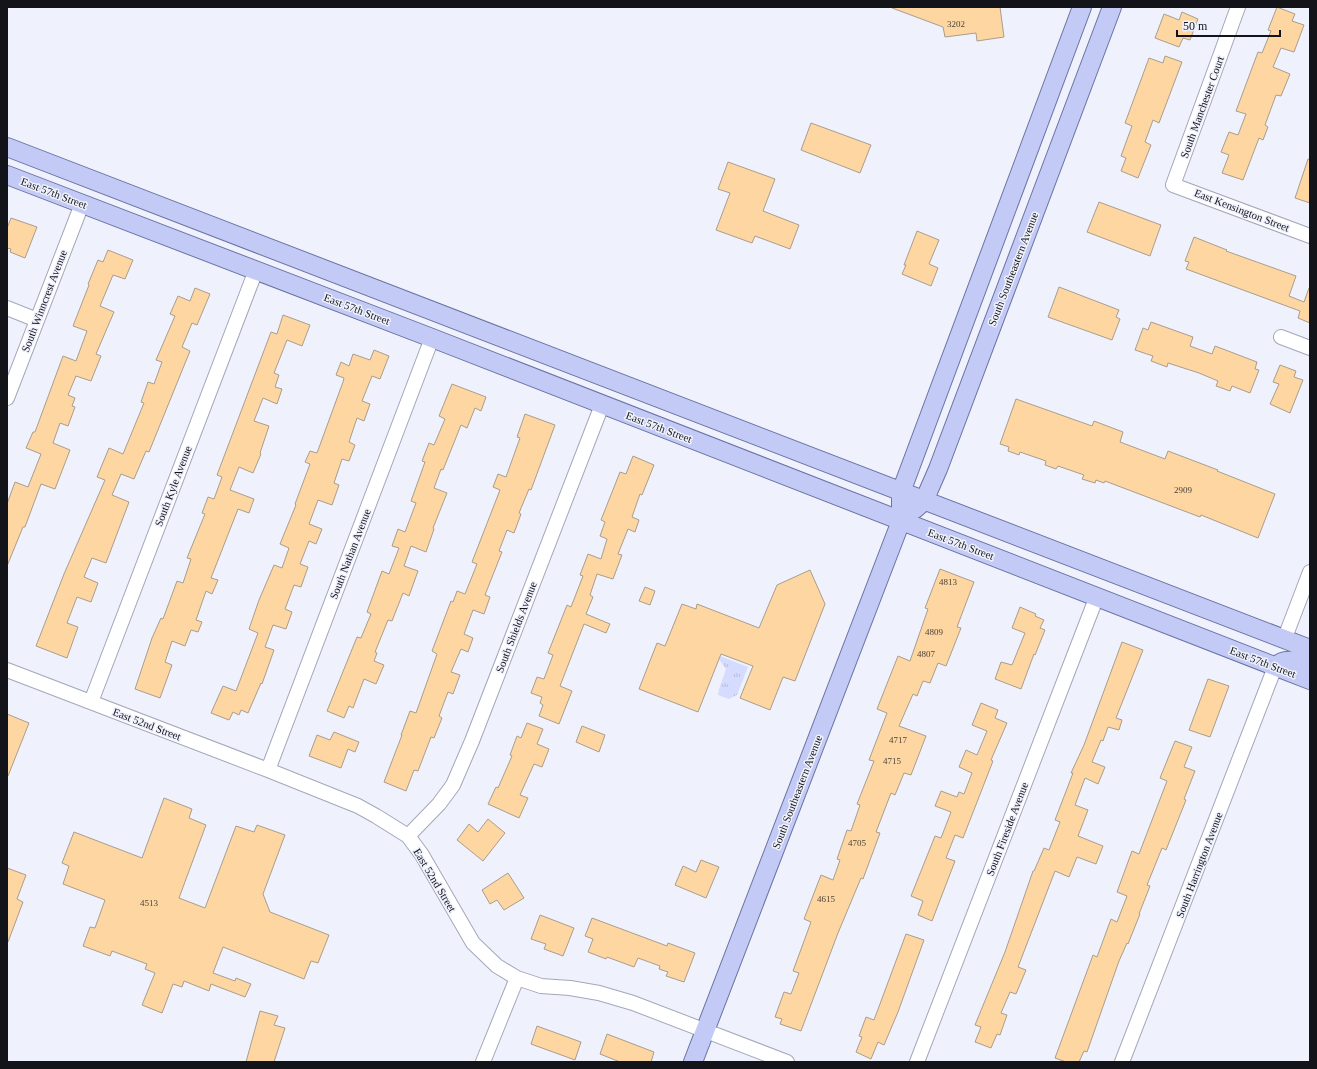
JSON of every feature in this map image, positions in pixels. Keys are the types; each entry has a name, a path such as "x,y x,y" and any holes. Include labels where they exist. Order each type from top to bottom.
{"main road":[{"name":"South Southeastern Avenue","path":"693,1062 901,521 901,492 1082,7"},
{"name":"South Southeastern Avenue","path":"901,521 924,501 938,468 1112,7"},
{"path":"7,147 1310,649"},
{"name":"East 57th Street","path":"7,175 432,338 1310,680"},
{"path":"1275,667 1282,661 1299,662 1310,665"}],"street":[{"name":"South Manchester Court","path":"1173,184 1238,7"},
{"name":"East Kensington Street","path":"1173,184 1310,236"},
{"name":"South Winncrest Avenue","path":"7,398 82,204"},
{"name":"South Kyle Avenue","path":"91,702 256,270"},
{"path":"7,308 37,320"},
{"path":"1281,337 1310,348"},
{"name":"South Nathan Avenue","path":"268,770 432,338"},
{"name":"South Shields Avenue","path":"408,836 439,804 453,784 472,741 602,405"},
{"path":"1284,640 1310,572"},
{"name":"South Fireside Avenue","path":"917,1062 1096,596"},
{"name":"South Harrington Avenue","path":"1122,1062 1275,667"},
{"name":"East 52nd Street","path":"7,670 358,806 408,836 422,855 473,943 497,966 517,978 541,986 570,988 599,993 633,1003 787,1062"},
{"path":"483,1062 517,978"}],"green space":[{"path":"720,656 748,667 737,695 729,699 718,695 726,669 718,658"}],"building":[{"path":"892,7 1000,7 1004,37 977,41 976,33 945,37 943,27"},
{"path":"1277,7 1295,14 1292,21 1304,25 1294,52 1281,48 1273,67 1290,74 1281,96 1276,95 1265,125 1268,127 1263,140 1259,138 1243,180 1222,173 1229,155 1221,152 1229,132 1238,135 1246,114 1236,111 1258,52 1262,53 1271,31 1268,30"},
{"path":"1182,12 1198,19 1190,40 1183,38 1179,47 1155,38 1164,14 1179,20"},
{"path":"1165,56 1182,62 1159,123 1153,120 1145,142 1151,145 1138,178 1121,171 1126,158 1121,156 1132,126 1125,123 1149,58 1163,63"},
{"path":"811,123 871,145 860,173 801,150"},
{"path":"1308,159 1310,159 1310,203 1295,198"},
{"path":"728,162 775,179 763,211 799,225 790,249 755,236 752,243 716,230 730,193 718,189"},
{"path":"1099,202 1161,225 1150,256 1087,232"},
{"path":"11,218 37,227 25,258 10,252 11,249 7,248 7,228"},
{"path":"917,231 939,240 929,264 938,268 931,286 902,274"},
{"path":"1194,237 1227,250 1226,251 1296,276 1289,296 1304,302 1310,288 1310,323 1298,318 1300,311 1186,269 1189,262 1185,261"},
{"path":"108,250 133,260 125,279 113,275 100,306 114,312 96,354 101,356 91,381 76,376 68,395 75,398 72,406 75,407 68,426 60,423 53,443 70,450 55,489 41,484 25,527 23,527 7,566 7,504 15,482 28,487 41,454 26,448 33,432 35,432 63,356 76,361 87,331 73,326 98,260 103,262"},
{"path":"1059,287 1119,310 1116,317 1120,319 1112,340 1048,317"},
{"path":"195,288 210,294 197,325 192,323 182,347 190,351 149,452 146,451 134,479 121,474 112,495 129,502 106,563 92,558 84,577 98,583 91,602 77,597 67,623 78,627 67,658 36,646 64,574 105,480 97,477 109,448 123,454 144,403 141,402 148,382 154,384 162,362 156,360 175,316 170,314 178,296 190,301"},
{"path":"283,315 310,325 302,346 287,340 274,373 279,375 275,387 282,389 277,404 263,398 254,421 269,426 260,453 261,454 253,473 239,467 230,490 254,499 249,513 238,509 211,578 218,580 212,594 206,591 196,620 202,622 198,632 191,630 185,646 172,641 165,662 172,665 160,698 135,689 152,638 161,618 163,619 177,581 183,583 191,559 187,558 205,514 202,513 208,497 214,499 222,477 217,475 271,332 277,334"},
{"path":"1151,322 1193,337 1190,346 1212,354 1215,346 1257,362 1255,369 1259,370 1250,393 1232,386 1230,391 1216,386 1218,381 1168,363 1167,367 1151,361 1153,356 1135,350 1143,328 1148,330"},
{"path":"374,350 389,356 380,379 372,376 362,401 370,404 364,421 357,418 349,442 355,445 349,461 342,459 334,483 339,485 332,505 318,500 309,524 322,529 316,544 309,541 300,564 308,567 301,587 294,585 285,609 292,612 286,629 273,625 265,647 274,650 262,684 261,683 248,713 241,710 239,715 233,712 229,720 211,713 223,686 236,691 258,633 249,629 259,600 274,565 282,568 289,548 280,544 296,505 295,504 310,464 305,462 310,451 317,453 343,382 344,378 336,375 341,362 349,366 353,354 370,360"},
{"path":"1280,365 1296,371 1294,377 1303,380 1290,413 1270,404 1279,384 1273,382"},
{"path":"452,384 486,397 481,411 475,408 467,428 461,425 443,470 441,469 434,488 447,493 433,528 434,529 426,552 411,546 404,566 418,571 409,596 403,593 392,621 388,620 375,652 377,653 374,661 384,665 376,684 364,679 353,708 349,706 344,718 327,711 357,637 361,638 371,614 367,612 382,571 389,574 399,548 392,546 398,529 405,532 416,503 411,501 425,462 422,461 429,443 434,445 445,419 439,416"},
{"path":"1016,399 1092,426 1094,421 1123,432 1120,442 1165,459 1168,451 1275,494 1258,538 1201,515 1200,517 1105,481 1104,483 1096,480 1095,483 1082,479 1084,475 1058,466 1056,469 1045,465 1046,461 1020,452 1019,455 1008,451 1009,447 1000,444"},
{"path":"525,414 555,425 531,490 529,489 519,513 521,514 514,533 507,530 499,551 502,552 485,595 490,597 484,614 473,610 464,634 473,638 468,652 461,649 451,672 460,675 453,694 448,692 439,716 442,718 434,738 431,737 418,771 414,770 406,791 384,782 410,711 416,713 437,654 432,651 451,601 453,602 457,591 465,594 477,564 472,562 500,490 493,487 498,474 506,477 520,438 517,437"},
{"path":"633,456 654,465 642,495 640,494 632,517 639,520 635,532 628,529 618,554 622,555 613,579 597,574 590,595 593,597 586,614 610,624 606,633 584,624 560,686 572,691 559,724 539,716 543,705 540,703 542,697 531,693 537,677 544,679 553,655 548,653 567,605 571,607 583,576 580,575 588,554 601,559 607,539 600,536 605,522 601,520 620,472 626,474"},
{"path":"940,569 974,582 957,627 961,628 946,666 938,663 930,683 923,681 917,696 913,694 899,726 926,736 911,775 904,773 895,795 891,793 876,832 880,833 863,879 861,878 838,933 801,1031 780,1024 782,1019 775,1017 784,992 791,994 799,973 793,971 811,922 804,919 821,875 833,880 840,860 837,859 847,830 851,831 860,805 857,804 874,761 869,760 887,713 877,709 898,656 910,661 928,609 925,608"},
{"path":"810,570 825,604 795,681 783,677 770,710 740,698 753,666 721,654 698,712 639,689 657,643 665,646 682,604 696,609 697,604 759,628 777,585"},
{"path":"645,587 655,591 650,605 639,601"},
{"path":"1020,607 1036,614 1035,616 1044,620 1040,628 1045,630 1021,689 995,679 1001,662 1012,665 1025,633 1012,628"},
{"path":"1122,642 1143,650 1116,718 1122,720 1119,730 1108,727 1103,741 1101,740 1092,762 1105,767 1098,784 1085,778 1075,805 1088,810 1078,836 1103,846 1096,864 1077,857 1069,877 1055,871 1018,967 1026,970 1016,994 1010,992 1001,1013 1007,1015 1000,1035 997,1034 991,1048 975,1042 981,1027 975,1025 1005,952 1033,871 1044,848 1049,850 1060,822 1055,820 1073,773 1071,773 1084,745"},
{"path":"1208,679 1229,686 1210,737 1189,730"},
{"path":"981,703 998,710 995,718 1007,723 991,760 993,761 963,838 955,835 946,858 955,861 932,921 918,915 923,901 911,896 935,836 941,838 951,812 935,806 941,791 957,797 959,792 964,794 972,773 959,767 966,750 977,755 987,731 972,725"},
{"path":"7,714 29,723 8,776 7,776"},
{"path":"527,723 543,729 537,744 549,749 542,767 534,764 520,795 528,798 519,818 488,804 496,787 498,788 512,756 510,755 517,736 521,738"},
{"path":"582,726 605,735 599,752 576,742"},
{"path":"334,732 359,742 355,752 348,749 341,768 309,756 317,735 330,740"},
{"path":"1175,741 1192,747 1184,767 1195,771 1184,799 1186,800 1166,850 1162,848 1147,885 1150,886 1140,914 1128,944 1127,943 1119,961 1087,1052 1084,1051 1079,1062 1066,1062 1055,1058 1093,955 1097,957 1111,919 1117,922 1127,896 1117,892 1132,851 1139,854 1167,781 1160,778"},
{"path":"164,798 192,809 189,818 206,825 179,898 205,908 236,826 254,832 257,825 285,835 263,894 270,912 329,935 318,963 311,961 304,979 223,947 213,973 235,981 236,978 251,984 245,997 211,984 209,991 184,981 182,987 173,984 162,1013 142,1005 155,973 145,969 147,964 112,951 110,956 83,946 90,927 95,928 105,900 63,884 69,866 62,863 74,832 142,858"},
{"path":"488,819 505,833 483,861 457,840 469,824 478,832"},
{"path":"701,860 719,867 706,898 675,885 683,866 696,872"},
{"path":"7,868 26,875 17,899 23,902 8,942 7,942"},
{"path":"508,873 524,898 504,910 497,900 490,904 482,890"},
{"path":"540,915 574,928 563,956 544,949 546,944 531,939"},
{"path":"592,918 667,946 668,943 695,953 684,982 666,976 668,972 659,969 660,966 638,958 634,967 588,952 593,939 585,936"},
{"path":"906,934 924,940 898,1012 884,1045 878,1042 871,1059 856,1052 862,1037 859,1036 866,1017 874,1020"},
{"path":"260,1011 278,1016 274,1025 285,1028 274,1062 246,1062"},
{"path":"537,1026 581,1042 575,1060 531,1044"},
{"path":"607,1034 654,1052 651,1062 620,1062 600,1054"}]}
